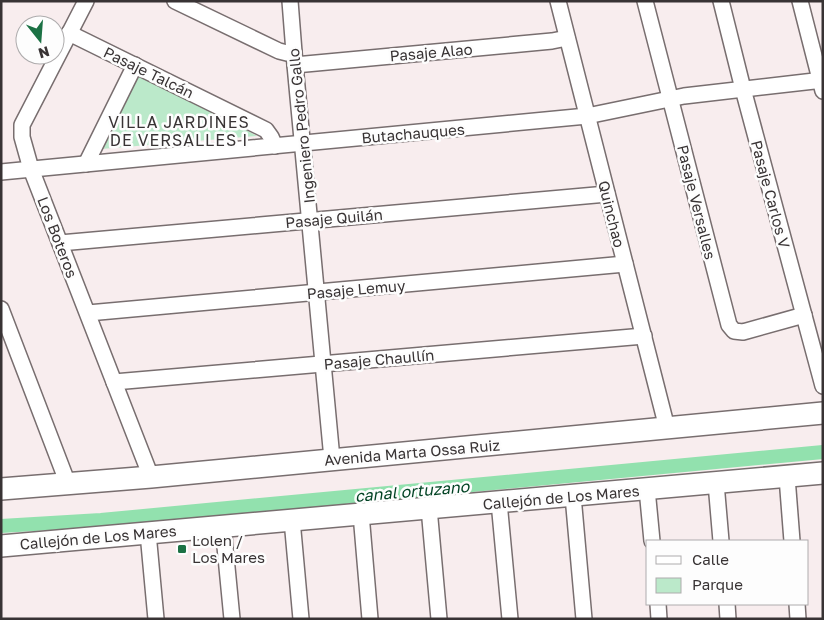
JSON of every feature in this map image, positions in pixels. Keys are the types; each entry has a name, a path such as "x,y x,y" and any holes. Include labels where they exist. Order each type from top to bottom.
{"street":[{"name":"Los Boteros","path":"86,1 22,125 22,137 31,169 151,477"},
{"name":"Pasaje Alao","path":"176,1 294,58 552,41 567,38"},
{"name":"Ingeniero Pedro Gallo","path":"290,1 332,459"},
{"name":"Quinchao","path":"558,1 667,428"},
{"name":"Pasaje Versalles","path":"645,1 731,329 743,332 804,315"},
{"name":"Pasaje Carlos V","path":"721,1 823,386"},
{"path":"800,1 822,84"},
{"name":"Pasaje Talcán","path":"70,33 266,130 274,146"},
{"path":"86,164 135,65"},
{"name":"Butachauques","path":"1,172 587,116 670,98 743,89 822,84"},
{"name":"Pasaje Quilán","path":"60,243 607,194"},
{"name":"Pasaje Lemuy","path":"88,313 625,264"},
{"path":"1,309 68,484"},
{"name":"Pasaje Chaullín","path":"114,382 644,336"},
{"name":"Avenida Marta Ossa Ruiz","path":"1,489 151,477 823,413"},
{"name":"Callejón de Los Mares","path":"1,546 823,473"},
{"path":"786,477 792,540"},
{"path":"716,483 721,540"},
{"path":"647,489 652,540"},
{"path":"573,496 584,619"},
{"path":"499,502 510,619"},
{"path":"429,508 439,619"},
{"path":"360,514 370,619"},
{"path":"292,520 300,619"},
{"path":"223,526 232,619"},
{"path":"148,533 156,619"},
{"path":"658,605 659,619"},
{"path":"727,605 728,619"},
{"path":"797,605 798,619"}],"green space":[{"path":"140,70 257,136 101,149"}],"waterway":[{"name":"canal ortuzano","path":"1,526 101,520 823,452"}],"place":[{"name":"Lolen / Los Mares","path":"182,549"}],"district":[{"name":"VILLA JARDINES DE VERSALLES I","path":"179,131"}]}
